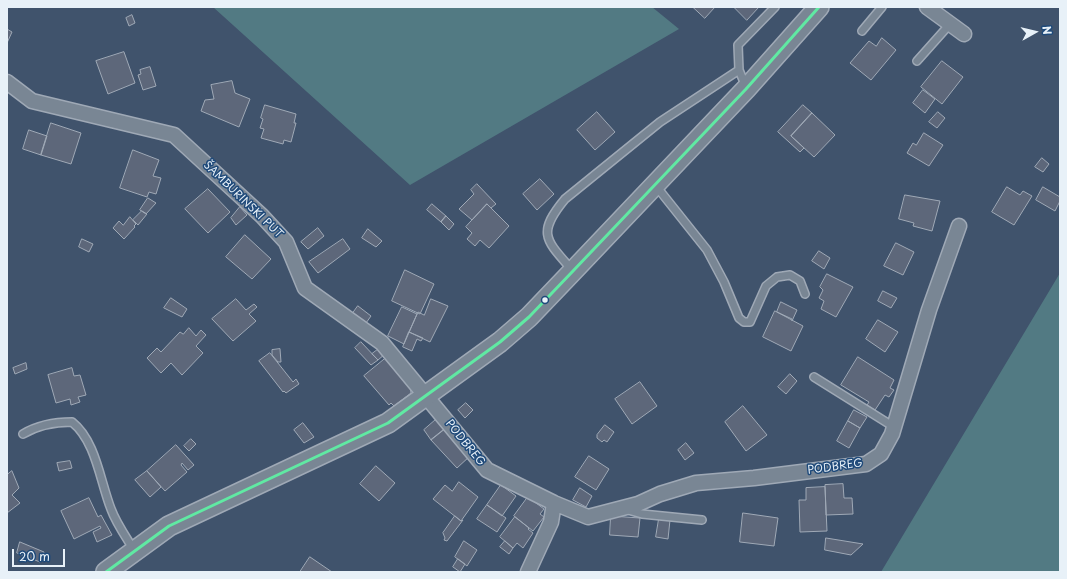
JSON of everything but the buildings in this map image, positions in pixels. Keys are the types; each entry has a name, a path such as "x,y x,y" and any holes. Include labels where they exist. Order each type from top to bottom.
{"main road":[{"path":"106,572 134,550 169,526 388,423 500,342 529,316 573,271 746,89 820,7"}],"street":[{"path":"927,7 964,34"},
{"name":"ŠAMBURINSKI PUT","path":"7,82 32,101 174,135 262,216 286,242 305,288 382,343 426,395"},
{"name":"PODBREG","path":"426,395 487,470 554,503 588,517 638,504 660,494 696,483 754,478 866,464 881,454 894,427 930,310 959,226"},
{"path":"528,572 551,522 554,503"}],"lane":[{"path":"746,89 739,70 738,45 775,7"},
{"path":"862,31 882,7"},
{"path":"917,61 950,24"},
{"path":"573,271 552,246 547,236 548,224 556,210 565,199 660,122 739,70"},
{"path":"654,185 707,250 724,282 739,318 744,322 750,322 766,286 777,277 790,276 800,281 806,294"},
{"path":"814,377 894,427"},
{"path":"23,434 36,427 60,422 72,422 82,429 99,470 111,510 134,550"},
{"path":"622,508 642,514 702,520"}],"green space":[{"path":"213,7 652,7 679,29 410,185"},
{"path":"1060,273 1060,572 881,572"}],"transit line":[{"path":"106,572 169,526 388,423 500,342 529,317 573,271 746,89 819,7"}]}
